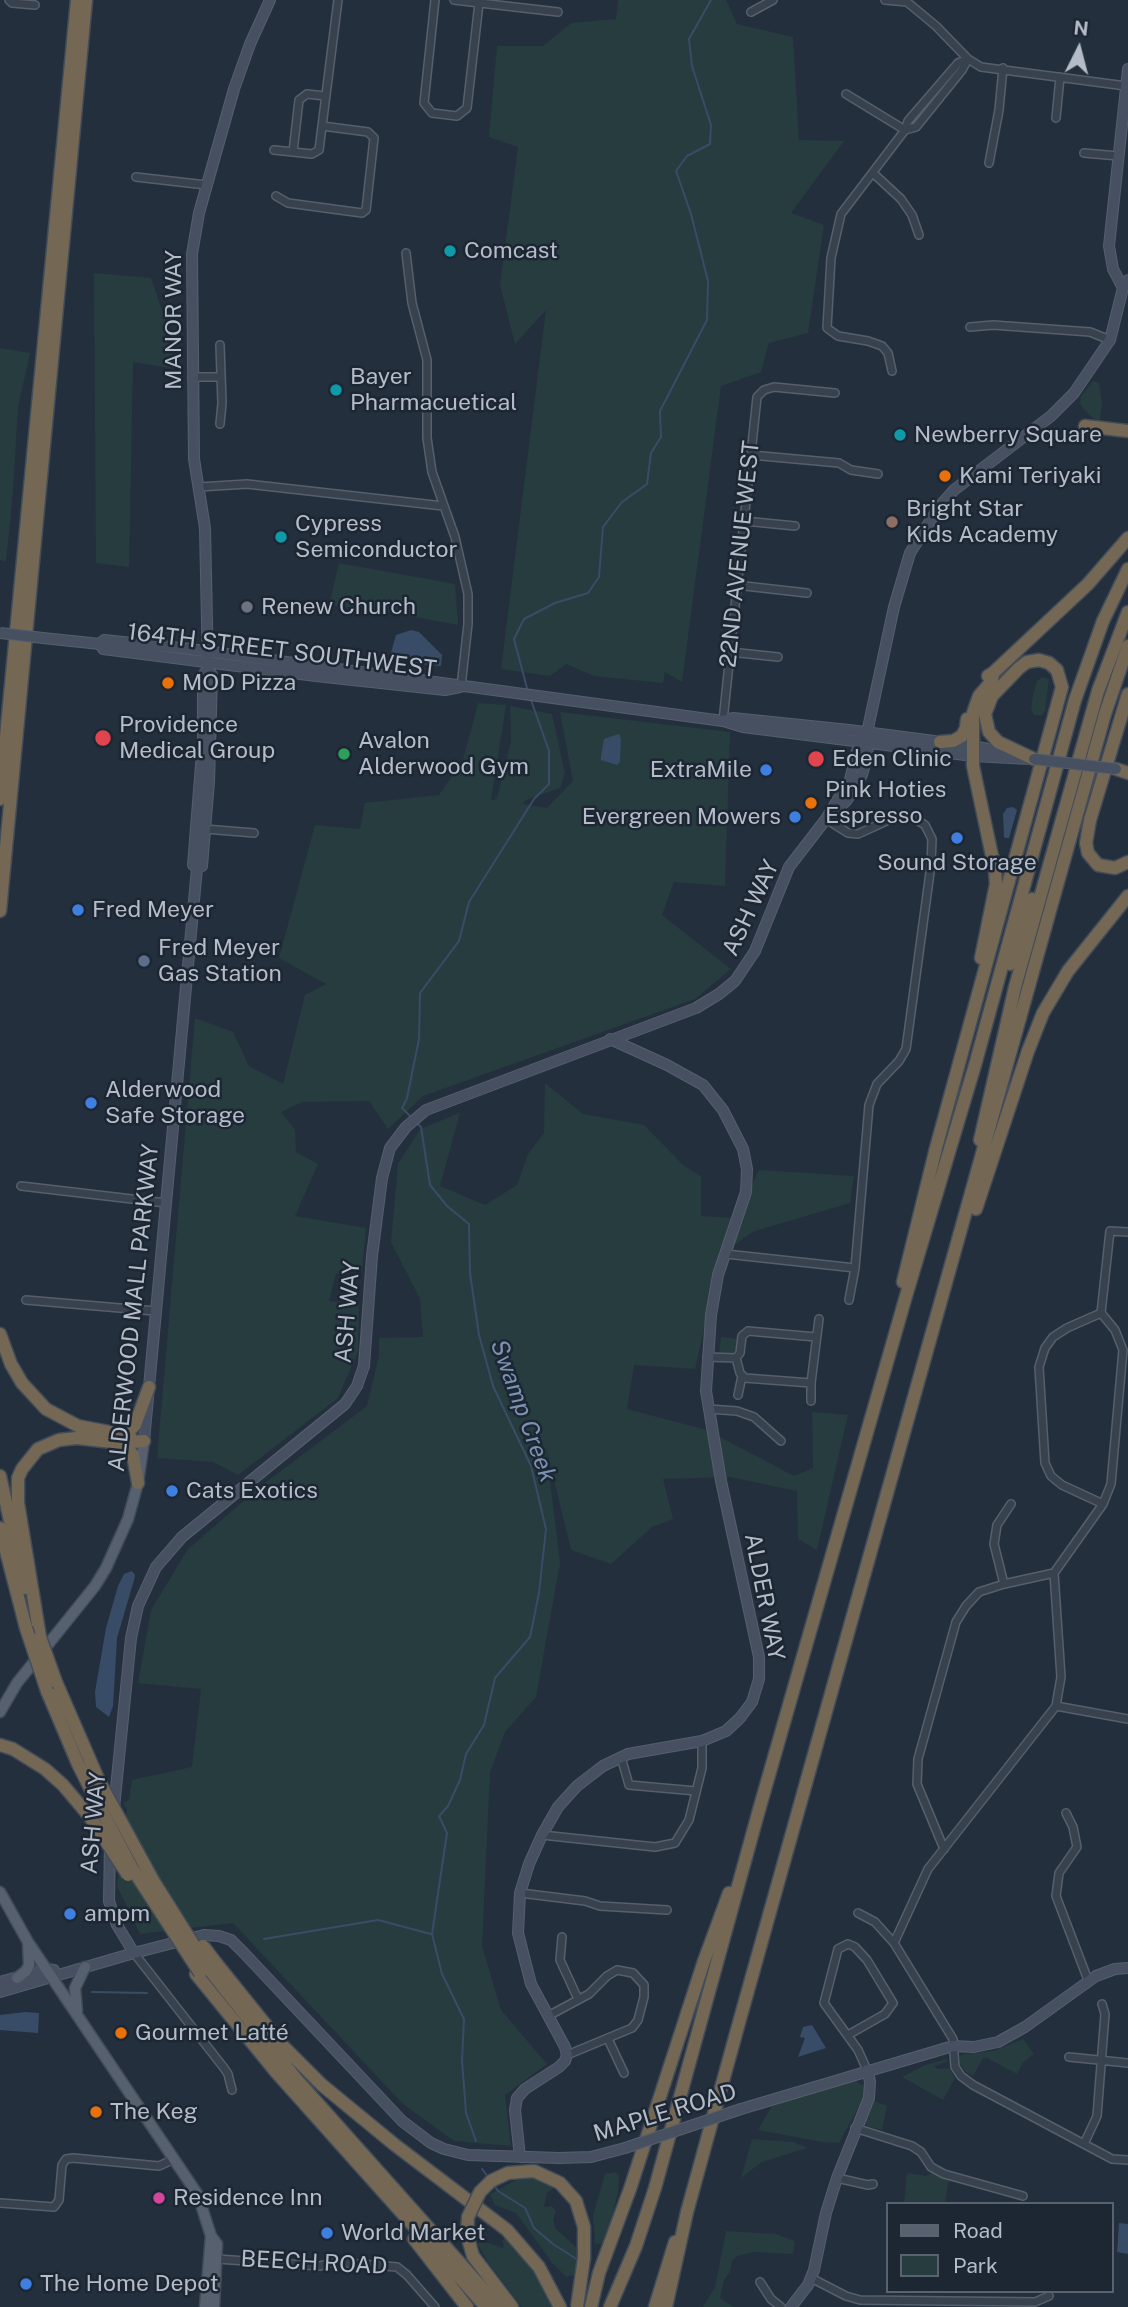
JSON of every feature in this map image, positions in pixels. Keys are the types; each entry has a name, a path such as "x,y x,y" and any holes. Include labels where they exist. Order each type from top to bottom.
{"highway":[{"path":"0,799 77,0"},
{"path":"0,911 86,0"},
{"path":"1084,426 1128,431"},
{"path":"940,742 953,741 962,736 967,727 969,701 977,687 1088,584 1128,538"},
{"path":"610,2307 636,2246 655,2188 759,1810 975,1065 1075,700 1103,621 1128,569"},
{"path":"975,1065 1039,880 1107,648 1128,602"},
{"path":"966,1216 986,1106 1015,987 1098,691 1128,612"},
{"path":"666,2307 687,2212 1105,714 1128,646"},
{"path":"906,1296 902,1284 1062,687 1057,670 1049,663 1039,660 1027,662 1018,668 992,696 985,714 989,732 998,742 1034,759"},
{"path":"948,1105 995,897 995,870 976,784 972,713 979,696 992,681 993,673"},
{"path":"1128,694 1107,760 1086,843 1088,853 1098,865 1115,868 1128,862"},
{"path":"927,1352 1039,1022 1068,971 1128,896"},
{"path":"0,1334 11,1364 22,1383 46,1409 78,1426 116,1438 133,1455 138,1483"},
{"path":"116,1438 135,1425 149,1387"},
{"path":"144,1441 116,1438 59,1440 38,1449 22,1469 17,1489 34,1611 52,1686 78,1764 132,1868 205,1969 297,2080 499,2307"},
{"path":"0,1476 17,1559 34,1611"},
{"path":"0,1528 26,1628 52,1686 99,1781 205,1969 224,2009 486,2307"},
{"path":"0,1745 13,1749 45,1769 63,1785 90,1817 152,1916 322,2085 395,2145 507,2230 539,2267 560,2307"},
{"path":"591,2307 599,2273 647,2139 704,1961 759,1810"},
{"path":"311,2111 319,2126 467,2307"},
{"path":"512,2307 473,2256 467,2235 468,2217 480,2192 491,2181 508,2173 534,2171 560,2183 576,2201 584,2227 584,2258 577,2307"},
{"path":"656,2307 670,2255 687,2212"}],"main road":[{"name":"ALDERWOOD MALL PARKWAY","path":"0,1712 14,1687 106,1568 128,1519 138,1483 144,1441"},
{"path":"0,1892 28,1942 198,2195 211,2236 217,2244 214,2307"},
{"path":"17,1978 29,1965 28,1942"},
{"path":"78,2014 75,1988 85,1966"},
{"path":"205,2307 211,2236"}],"street":[{"path":"9,0 12,3 35,5"},
{"name":"MANOR WAY","path":"207,660 206,551 194,459 194,232 239,75 270,0"},
{"path":"274,150 312,154 319,150 338,0"},
{"path":"435,0 424,103 429,111 457,116 467,108 479,3"},
{"path":"454,0 558,12"},
{"path":"538,10 539,0"},
{"path":"751,12 773,0"},
{"path":"885,0 907,1 968,59 981,67 1126,86"},
{"path":"892,371 888,353 882,346 838,336 827,328 831,258 841,214 905,130 908,121 958,63 968,59"},
{"path":"989,163 999,110 1003,68"},
{"path":"1126,287 1111,262 1109,246 1126,115 1128,69"},
{"path":"1056,118 1060,77"},
{"path":"293,152 299,100 307,94 325,96"},
{"path":"846,94 905,130"},
{"path":"276,196 288,204 362,213 368,206 374,138 368,132 322,126"},
{"path":"1084,153 1121,159"},
{"path":"873,173 912,215 919,235"},
{"path":"136,177 206,185"},
{"path":"406,253 412,303 427,360 427,438 430,461 455,537 468,594 468,624 461,687"},
{"name":"ASH WAY","path":"134,1953 111,1911 108,1886 131,1638 138,1606 156,1567 181,1537 345,1404 357,1386 365,1366 372,1256 382,1178 390,1148 413,1120 426,1110 696,1007 735,981 755,951 789,867 826,819 850,780 857,751 866,737 903,573 910,553 954,489 1067,401 1092,370 1110,340 1126,287"},
{"name":"ASH WAY","path":"1116,323 1128,307"},
{"path":"970,327 993,325 1090,332 1110,340"},
{"path":"220,345 220,424"},
{"path":"192,377 220,377"},
{"name":"22ND AVENUE WEST","path":"723,721 757,397 764,390 774,387 835,393"},
{"path":"751,455 839,463 851,470 878,474"},
{"path":"198,487 247,484 443,506"},
{"path":"744,521 795,526"},
{"path":"736,585 807,593"},
{"name":"164TH STREET SOUTHWEST","path":"0,633 100,644 104,640 207,660 435,681 461,687 723,721 733,725 940,742 973,751"},
{"path":"730,652 778,657"},
{"name":"ALDERWOOD MALL PARKWAY","path":"197,868 202,866 211,741 212,676 207,660"},
{"name":"ALDERWOOD MALL PARKWAY","path":"144,1441 197,868 193,865 203,740 203,675 207,660"},
{"name":"164TH STREET SOUTHWEST","path":"866,737 1124,771"},
{"path":"826,819 848,833 858,834 893,818 910,817 925,825 932,839 931,865 906,1049 877,1084 869,1105 855,1268 849,1300"},
{"path":"205,828 254,833"},
{"name":"ALDER WAY","path":"566,2055 565,2047 531,1984 518,1933 520,1893 542,1835 558,1807 577,1786 603,1766 662,1746 702,1741 726,1731 752,1702 759,1679 759,1657 708,1409 707,1357 711,1315 718,1275 742,1210 747,1181 743,1149 735,1129 712,1094 692,1077 610,1039"},
{"path":"21,1186 166,1203"},
{"path":"894,1943 922,1881 1056,1706 1061,1676 1054,1573 1103,1504 1111,1484 1123,1350 1115,1330 1101,1313 1110,1231 1128,1232"},
{"path":"726,1254 855,1268"},
{"path":"26,1300 155,1311"},
{"path":"1101,1313 1053,1337 1045,1348 1039,1367 1045,1463 1051,1476 1062,1485 1103,1504"},
{"path":"811,1401 819,1319"},
{"path":"736,1359 740,1353 742,1336 748,1331 816,1337"},
{"path":"707,1357 736,1359"},
{"path":"736,1359 742,1376 738,1383 738,1395"},
{"path":"742,1376 811,1383"},
{"path":"708,1409 737,1411 754,1417 781,1441"},
{"path":"1004,1584 994,1544 998,1525 1011,1504"},
{"path":"944,1849 917,1784 918,1759 956,1622 979,1592 1054,1573"},
{"path":"1056,1706 1128,1719"},
{"path":"542,1835 656,1847 675,1843 689,1820 702,1768 702,1741"},
{"path":"621,1758 629,1785 696,1791"},
{"path":"1066,1813 1073,1827 1077,1847 1059,1874 1056,1896 1088,1980"},
{"path":"520,1893 585,1900 600,1906 667,1910"},
{"path":"858,1913 875,1922 894,1943 953,2039 955,2067 961,2076 972,2085 1112,2159 1128,2160"},
{"name":"MAPLE ROAD","path":"50,1974 204,1935 231,1940 402,2121 431,2143 456,2153 520,2157 591,2157 867,2070 953,2046 974,2047 998,2042 1025,2027 1088,1980 1107,1971 1128,1968"},
{"path":"562,1937 560,1960 578,1999"},
{"path":"792,2307 811,2278 837,2178 869,2098 870,2081 867,2070 848,2035 824,2003 838,1949 848,1944 855,1947 867,1960 892,1999 892,2006 883,2015 848,2035"},
{"path":"134,1953 224,2068 232,2090"},
{"path":"520,2157 515,2109 517,2098 525,2089 559,2067 565,2061 566,2055 632,2028 638,2020 645,1991 641,1980 633,1973 617,1970 597,1987 548,2016"},
{"path":"0,1989 17,1978 50,1974"},
{"path":"0,1989 50,1974"},
{"path":"1084,2144 1097,2116 1105,2014 1102,2004"},
{"path":"608,2039 624,2073"},
{"path":"1069,2057 1128,2063"},
{"path":"855,2129 912,2146 921,2152 931,2167 944,2174 1023,2196"},
{"path":"0,2203 54,2207 59,2200 62,2165 66,2159 159,2166 174,2159"},
{"path":"837,2178 873,2184"},
{"name":"BEECH ROAD","path":"218,2259 320,2266 334,2262 397,2267 435,2307"},
{"path":"811,2278 860,2300 1035,2302 1049,2296"},
{"path":"761,2282 771,2298 781,2307"}],"green space":[{"path":"618,0 726,0 737,24 793,37 799,140 844,141 791,213 824,225 808,333 769,343 761,372 721,386 682,682 665,672 663,683 594,676 566,664 550,676 501,669 546,310 515,344 500,285 518,147 489,137 497,46 543,46 571,23 616,19"},
{"path":"94,273 151,278 182,370 133,362 129,567 96,563"},
{"path":"0,348 30,353 18,408 6,561 0,560"},
{"path":"1093,381 1099,383 1102,403 1100,420 1094,419 1080,403 1081,396"},
{"path":"339,563 455,584 458,625 377,610 329,605"},
{"path":"1042,677 1049,679 1045,711 1041,716 1034,715 1031,709 1037,681"},
{"path":"478,703 506,705 491,800 497,798 511,741 510,706 552,714 565,773 560,788 526,800 523,804 547,808 573,781 560,712 730,732 725,886 674,882 662,915 731,969 695,999 423,1096 388,1129 369,1101 302,1102 281,1112 295,1130 296,1152 318,1164 295,1216 366,1228 362,1271 336,1274 329,1301 359,1305 358,1351 338,1398 238,1475 213,1462 157,1458 195,1018 233,1032 249,1066 283,1084 305,995 326,984 279,958 315,825 360,829 365,803 439,795 463,760"},
{"name":"Swamp Creek","path":"545,1083 583,1114 644,1125 684,1166 701,1176 701,1216 735,1218 759,1170 854,1176 850,1203 752,1232 721,1255 695,1369 634,1365 627,1409 707,1430 794,1476 813,1468 812,1412 848,1415 817,1550 798,1539 797,1491 730,1477 663,1479 673,1519 652,1527 611,1564 571,1550 546,1447 560,1563 536,1697 505,1732 490,1772 482,1946 501,2010 547,2064 505,2095 511,2146 454,2141 403,2104 233,1923 140,1934 117,1886 127,1810 123,1803 129,1800 132,1780 192,1767 201,1689 138,1683 151,1610 188,1549 261,1486 367,1406 379,1356 379,1338 423,1337 420,1299 391,1242 398,1164 420,1129 460,1113 440,1186 485,1205 517,1185 528,1154 544,1133"},
{"path":"721,1337 738,1339 735,1353 719,1354"},
{"path":"1023,2039 1034,2054 1023,2062 1017,2074 987,2058 983,2058 973,2076 960,2064 960,2056 964,2054 993,2051"},
{"path":"947,2059 947,2062 934,2066 937,2069 949,2068 955,2078 943,2100 902,2077 925,2065"},
{"path":"853,2079 863,2086 864,2092 862,2101 839,2143 758,2130 772,2106"},
{"path":"874,2101 887,2106 882,2130 864,2123"},
{"path":"752,2139 794,2142 807,2148 762,2162 741,2178"},
{"path":"615,2172 619,2175 618,2192 608,2234 604,2243 595,2244 593,2216 605,2174"},
{"path":"932,2172 952,2179 948,2183 945,2202 904,2202 907,2173 927,2176"},
{"path":"538,2176 556,2186 547,2193 544,2207 552,2206 556,2211 553,2220 555,2228 576,2247 579,2264 577,2274 567,2277 553,2264 516,2213 495,2205 490,2194 522,2177"},
{"path":"726,2231 776,2234 795,2241 793,2254 753,2252 737,2256 724,2280 720,2298 734,2307 703,2307 715,2287"},
{"path":"505,2238 534,2271 552,2307 522,2307 477,2243 503,2248 502,2241"}],"water":[{"path":"411,630 419,632 442,655 441,666 418,664 390,656 396,635"},
{"path":"619,734 620,762 617,765 601,760 604,739"},
{"path":"1013,807 1017,810 1009,838 1006,838 1003,814 1007,808"},
{"path":"132,1571 134,1580 117,1638 113,1706 109,1717 96,1707 95,1692 106,1628 118,1586 124,1574"},
{"path":"39,2013 38,2033 0,2030 0,2015"},
{"path":"812,2025 826,2048 798,2057 805,2038 800,2037 803,2027"},
{"path":"1119,2223 1128,2224 1128,2254 1117,2252"}],"waterway":[{"name":"Swamp Creek","path":"528,692 514,639 524,619 555,603 588,593 599,577 603,527 622,502 647,484 651,453 661,437 660,411 707,320 708,281 691,214 676,171 687,156 710,144 711,125 692,66 689,39 711,0"},
{"name":"Swamp Creek","path":"412,1118 402,1108 407,1098 419,1039 420,993 459,941 469,902 534,799 549,784 549,751 531,700"},
{"name":"Swamp Creek","path":"416,1122 421,1127 430,1185 447,1206 469,1224 470,1273 479,1335 493,1386 531,1466 546,1529 539,1593 530,1637 495,1678 484,1725 466,1754 460,1780 448,1806 439,1816 447,1833 432,1934 442,1974 464,2019 462,2061 466,2113 476,2141"},
{"path":"264,1939 378,1920 431,1934"},
{"path":"92,1992 147,1993"},
{"name":"Swamp Creek","path":"482,2169 488,2177"},
{"name":"Swamp Creek","path":"493,2184 498,2191 525,2208 534,2228 578,2260"}],"place":[{"name":"Comcast","path":"450,251"},
{"name":"Bayer Pharmacuetical","path":"336,390"},
{"name":"Newberry Square","path":"900,435"},
{"name":"Kami Teriyaki","path":"945,476"},
{"name":"Bright Star Kids Academy","path":"892,522"},
{"name":"Cypress Semiconductor","path":"281,537"},
{"name":"Renew Church","path":"247,607"},
{"name":"MOD Pizza","path":"168,683"},
{"name":"Providence Medical Group","path":"103,738"},
{"name":"Avalon Alderwood Gym","path":"344,754"},
{"name":"Eden Clinic","path":"816,759"},
{"name":"ExtraMile","path":"766,770"},
{"name":"Pink Hoties Espresso","path":"811,803"},
{"name":"Evergreen Mowers","path":"795,817"},
{"name":"Sound Storage","path":"957,838"},
{"name":"Fred Meyer","path":"78,910"},
{"name":"Fred Meyer Gas Station","path":"144,961"},
{"name":"Alderwood Safe Storage","path":"91,1103"},
{"name":"Cats Exotics","path":"172,1491"},
{"name":"ampm","path":"70,1914"},
{"name":"Gourmet Latté","path":"121,2033"},
{"name":"The Keg","path":"96,2112"},
{"name":"Residence Inn","path":"159,2198"},
{"name":"World Market","path":"327,2233"},
{"name":"The Home Depot","path":"26,2284"}]}
